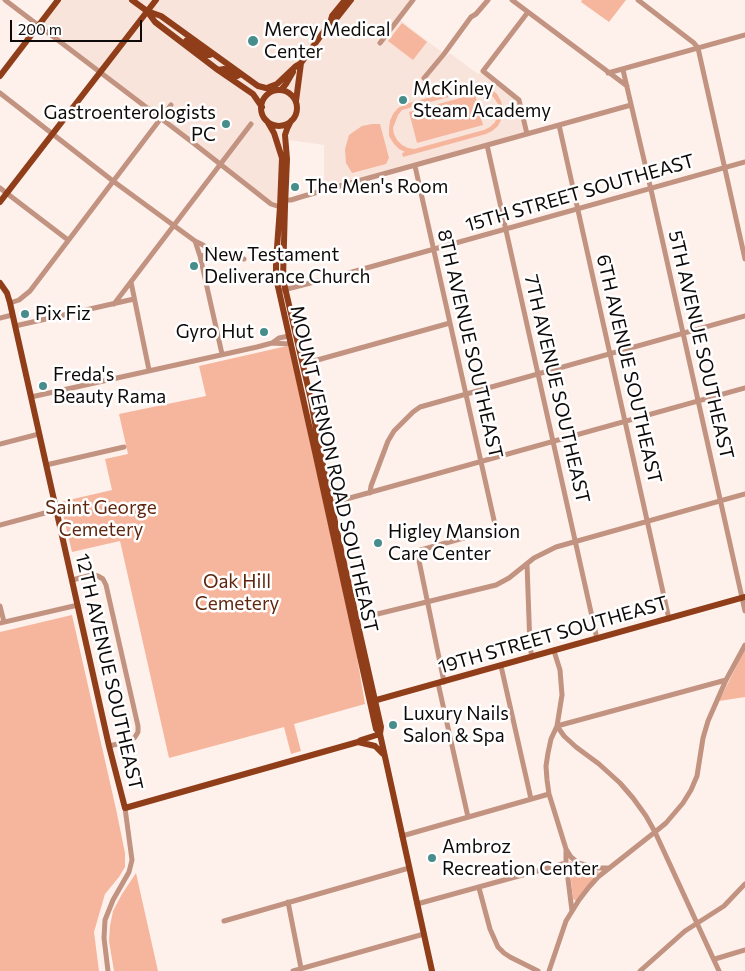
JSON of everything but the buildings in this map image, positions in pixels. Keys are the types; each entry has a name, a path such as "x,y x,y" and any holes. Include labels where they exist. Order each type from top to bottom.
{"main road":[{"path":"0,76 58,0"},
{"path":"132,0 147,11 155,22 218,70 254,94 262,107 264,117 267,121 276,125 291,121 297,112 298,64"},
{"path":"0,202 156,0"},
{"path":"330,24 332,16 345,0"},
{"path":"262,107 268,94 280,90 298,64 350,0"},
{"path":"147,11 162,16 258,86 289,92 296,101"},
{"path":"175,37 182,38 206,55 210,55 212,52"},
{"path":"264,88 277,84 298,64"},
{"path":"218,70 224,70 237,76 241,74"},
{"name":"MOUNT VERNON ROAD SOUTHEAST","path":"267,121 274,133 282,158 276,278 282,290 307,381 357,619 372,701"},
{"name":"MOUNT VERNON ROAD SOUTHEAST","path":"291,121 285,135 287,159 284,279 282,290 290,344 372,701 381,727 380,734 384,755 432,971"},
{"name":"12TH AVENUE SOUTHEAST","path":"0,283 7,293 10,303 109,746 125,808"},
{"path":"289,336 293,343 299,367 307,381"},
{"name":"19TH STREET SOUTHEAST","path":"372,701 744,598"},
{"path":"125,808 358,742 380,734"},
{"path":"358,742 375,746 384,755"}],"street":[{"path":"6,0 271,204 280,207"},
{"path":"380,43 413,0"},
{"path":"424,78 471,17 488,0"},
{"path":"638,0 698,48 745,259"},
{"path":"516,1 627,86"},
{"path":"527,134 519,100 483,71 528,12"},
{"path":"608,73 745,35"},
{"name":"5TH AVENUE SOUTHEAST","path":"622,70 720,501 744,598 745,611"},
{"path":"0,93 113,181 214,254"},
{"path":"10,303 19,300 30,292 171,105"},
{"path":"285,200 291,200 415,166 631,105"},
{"path":"114,304 251,124"},
{"name":"6TH AVENUE SOUTHEAST","path":"559,125 669,619"},
{"name":"7TH AVENUE SOUTHEAST","path":"487,145 597,638"},
{"name":"15TH STREET SOUTHEAST","path":"282,290 745,162"},
{"name":"8TH AVENUE SOUTHEAST","path":"415,166 496,528 417,550 427,602"},
{"path":"0,188 68,240"},
{"path":"194,241 200,256 222,354"},
{"path":"200,256 214,254 244,259"},
{"path":"131,282 149,370"},
{"path":"15,326 134,299"},
{"path":"0,318 12,314"},
{"path":"370,493 385,449 394,431 413,412 420,408 745,316"},
{"path":"303,364 450,323"},
{"path":"272,343 277,339 289,336"},
{"path":"31,397 272,343 290,344"},
{"path":"332,504 745,388"},
{"path":"0,444 39,434"},
{"path":"46,465 124,448"},
{"path":"357,619 496,584 509,578 534,558 556,547 745,494"},
{"path":"0,525 56,510"},
{"path":"527,564 532,657"},
{"path":"72,580 92,575 103,579 106,584 138,726 138,732 131,741 109,746"},
{"path":"427,602 468,817"},
{"path":"0,606 2,622 78,605"},
{"path":"549,971 566,922 572,910 589,887 609,867 655,832 683,803 691,790 697,776 703,738 708,721 726,680 745,645"},
{"path":"554,651 560,670 562,695 546,766 548,794 566,849 571,857 578,863 597,868 609,867"},
{"path":"501,666 532,799"},
{"path":"556,726 726,680"},
{"path":"556,726 576,747 620,783 646,816 719,971"},
{"path":"402,836 548,794"},
{"name":"12TH AVENUE SOUTHEAST","path":"108,971 104,938 105,920 112,900 127,878 131,867 132,855 125,808"},
{"path":"566,849 572,910"},
{"path":"417,904 566,863"},
{"path":"224,920 409,868"},
{"path":"640,971 685,930 724,906 745,884"},
{"path":"479,888 490,930 498,947 510,957 538,971"},
{"path":"288,902 301,968"},
{"path":"293,971 424,934"},
{"path":"715,959 745,950"}],"shaded area":[{"path":"58,0 413,0 399,19 447,56 450,53 478,74 483,71 519,100 527,134 324,191 324,145 289,140 289,121 283,205 276,205 39,25"}],"green space":[{"path":"582,0 626,0 609,22 581,2"},
{"path":"402,23 427,42 413,60 388,41"},
{"path":"477,84 490,88 497,94 503,110 498,126 486,134 403,157 402,153 405,152 394,144 389,136 389,129 393,114 398,108 406,104","holes":["482,89 489,93 498,104 498,115 490,127 414,149 402,145 397,140 393,128 402,110"]},
{"path":"475,94 483,125 417,143 409,112"},
{"path":"380,124 389,158 386,164 352,173 346,163 345,149 349,135 362,126"},
{"name":"Oak Hill Cemetery","path":"287,346 289,348 355,645 365,704 294,724 301,751 291,754 284,727 169,758 120,541 72,552 60,502 112,490 105,459 128,454 119,414 206,396 199,366"},
{"path":"72,615 116,809 125,853 125,867 105,894 94,932 99,971 0,971 0,632"},
{"path":"745,649 745,697 719,701"},
{"path":"570,861 580,867 599,872 576,901 573,899"},
{"path":"136,873 158,971 114,971 109,941 113,911"}],"place":[{"name":"Mercy Medical Center","path":"253,41"},
{"name":"McKinley Steam Academy","path":"403,100"},
{"name":"Gastroenterologists PC","path":"226,124"},
{"name":"The Men's Room","path":"295,187"},
{"name":"New Testament Deliverance Church","path":"194,266"},
{"name":"Pix Fiz","path":"25,314"},
{"name":"Gyro Hut","path":"264,332"},
{"name":"Freda's Beauty Rama","path":"43,386"},
{"name":"Higley Mansion Care Center","path":"378,543"},
{"name":"Luxury Nails Salon & Spa","path":"393,725"},
{"name":"Ambroz Recreation Center","path":"432,858"}],"park label":[{"name":"Saint George Cemetery","path":"101,519"}]}
